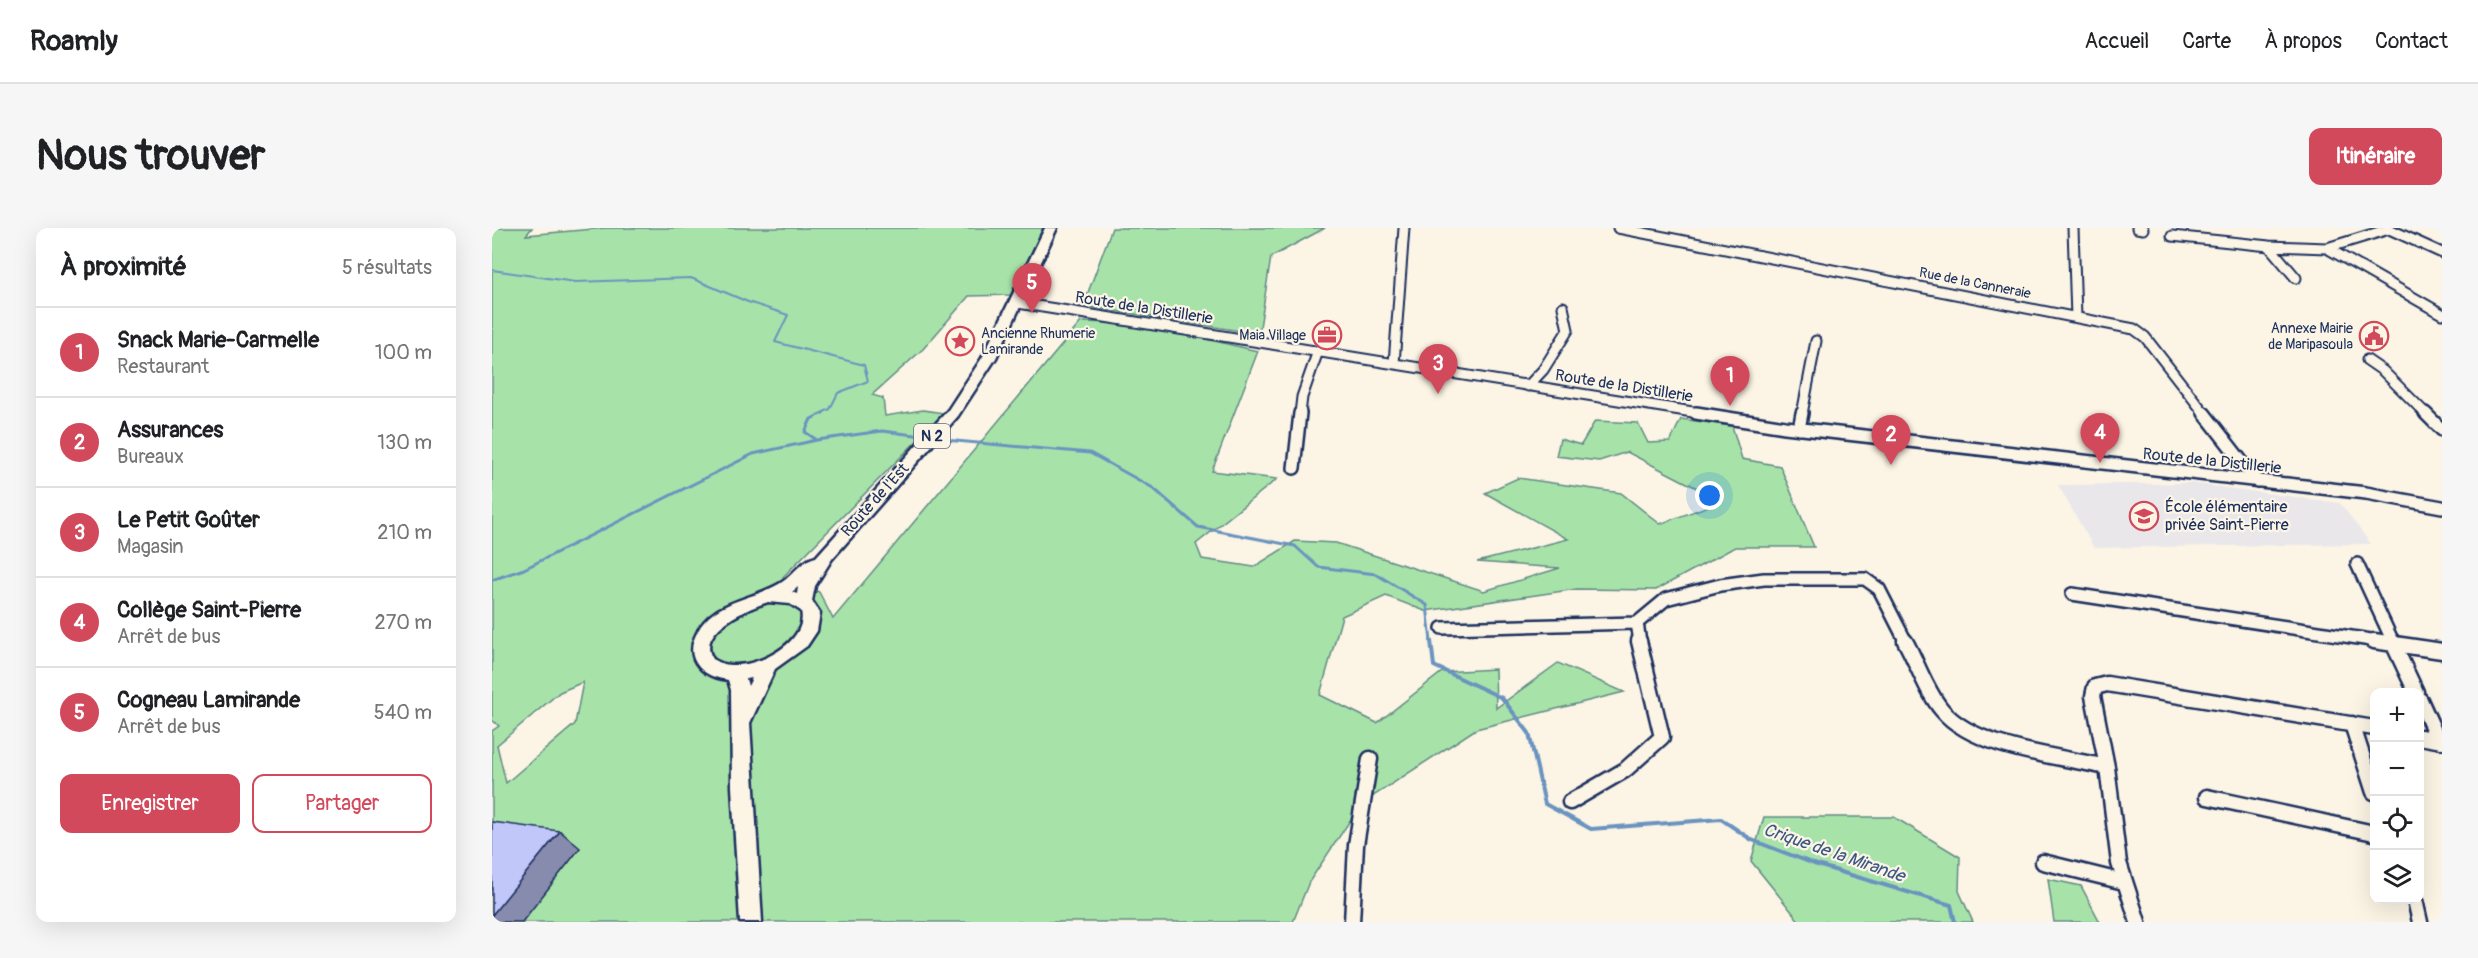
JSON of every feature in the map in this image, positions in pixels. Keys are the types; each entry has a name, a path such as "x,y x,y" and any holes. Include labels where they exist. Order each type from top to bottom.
{"main road":[{"name":"Route de l'Est","path":"768,596 786,588 826,555 952,413 989,358 1018,303 1052,228"},
{"name":"Route de l'Est","path":"803,602 807,585 826,555"},
{"name":"N 2","path":"768,596 794,597 803,602 809,609 811,617 804,638 789,653 768,665 735,673 721,672 704,661 700,652 702,641 708,629 728,612 768,596"},
{"path":"742,726 759,681 768,665"},
{"path":"735,673 740,690 742,787 751,922"}],"street":[{"path":"1394,364 1404,228"},
{"name":"Rue de la Canneraie","path":"1618,228 2134,329 2145,337 2257,481"},
{"path":"2073,228 2076,317"},
{"path":"2172,236 2269,246 2327,248 2388,228 2442,253"},
{"path":"2269,246 2296,278"},
{"path":"2327,248 2442,314"},
{"name":"Route de la Distillerie","path":"1018,303 1798,429 2366,493 2442,507"},
{"path":"1528,386 1546,366 1568,330 1563,307"},
{"path":"1798,429 1816,341"},
{"path":"1293,468 1302,396 1318,351"},
{"path":"2367,360 2383,371 2442,430"},
{"path":"2357,564 2414,688"},
{"path":"1442,628 1637,622 1666,599 1720,585 1764,579 1865,579 1879,589 1917,668 1929,684 1940,708 1958,727 1982,740 2107,767"},
{"path":"2072,594 2442,651"},
{"path":"1570,802 1625,770 1662,737 1642,659 1637,622"},
{"path":"2138,922 2124,882 2112,821 2107,767 2093,696 2095,687 2107,684 2370,727"},
{"path":"2424,708 2440,741"},
{"path":"2352,724 2370,780"},
{"path":"2424,738 2440,741"},
{"path":"1352,922 1356,845 1370,759"},
{"path":"2207,797 2370,832"},
{"path":"2043,862 2124,882"},
{"path":"2416,904 2420,922"}],"shaded area":[{"path":"2190,483 2340,503 2371,544 2094,548 2058,485"}],"green space":[{"path":"492,228 532,228 526,235 605,228 1043,228 1011,295 969,296 923,349 872,395 883,398 885,416 923,410 944,413 783,577 819,592 833,619 1081,322 1148,328 1258,351 1212,471 1277,479 1196,544 1202,559 1254,567 1295,541 1336,543 1484,591 1560,568 1477,562 1568,539 1485,493 1518,478 1621,493 1660,524 1722,501 1627,452 1599,461 1556,456 1560,439 1581,445 1595,421 1638,423 1648,443 1670,442 1681,419 1732,426 1742,459 1780,466 1814,547 1735,547 1656,590 1577,589 1425,611 1386,596 1342,616 1320,695 1377,723 1442,672 1495,669 1496,708 1558,663 1624,692 1476,729 1361,804 1309,882 1293,922 492,922 492,731 499,726 492,720","holes":["583,682 575,724 506,783 497,745 560,692"]},
{"path":"1112,228 1325,228 1271,257 1259,334 1083,306"},
{"path":"1764,817 1894,817 1960,857 1959,891 1973,922 1800,922 1751,861"},
{"path":"2048,879 2081,886 2100,922 2054,922"}],"building":[{"path":"492,822 560,831 492,915"}],"waterway":[{"name":"Crique de la Mirande","path":"492,270 575,282 691,278 748,302 788,315 775,342 864,365 868,381 838,393 830,409 820,414"},
{"name":"Crique de la Mirande","path":"817,440 805,432 811,419 823,413"},
{"name":"Crique de la Mirande","path":"817,440 882,431 923,436"},
{"path":"492,580 524,569 753,454 817,440"},
{"name":"Crique de la Mirande","path":"945,440 1090,453 1153,488 1198,527 1295,546 1318,567 1376,574 1427,605 1431,642"},
{"name":"Crique de la Mirande","path":"1431,641 1434,666 1502,698 1529,733 1545,804 1591,829 1721,819 1752,840 1814,864 1951,905 1955,922"}],"place":[{"name":"Cogneau Lamirande","path":"1032,313"},
{"name":"Maia Village","path":"1327,335"},
{"name":"Annexe Mairie de Maripasoula","path":"2374,336"},
{"name":"Ancienne Rhumerie Lamirande","path":"960,341"},
{"name":"Le Petit Goûter","path":"1438,394"},
{"name":"Snack Marie-Carmelle","path":"1730,406"},
{"name":"Collège Saint-Pierre","path":"2100,463"},
{"name":"Assurances","path":"1891,465"},
{"name":"École élémentaire privée Saint-Pierre","path":"2144,516"}]}
